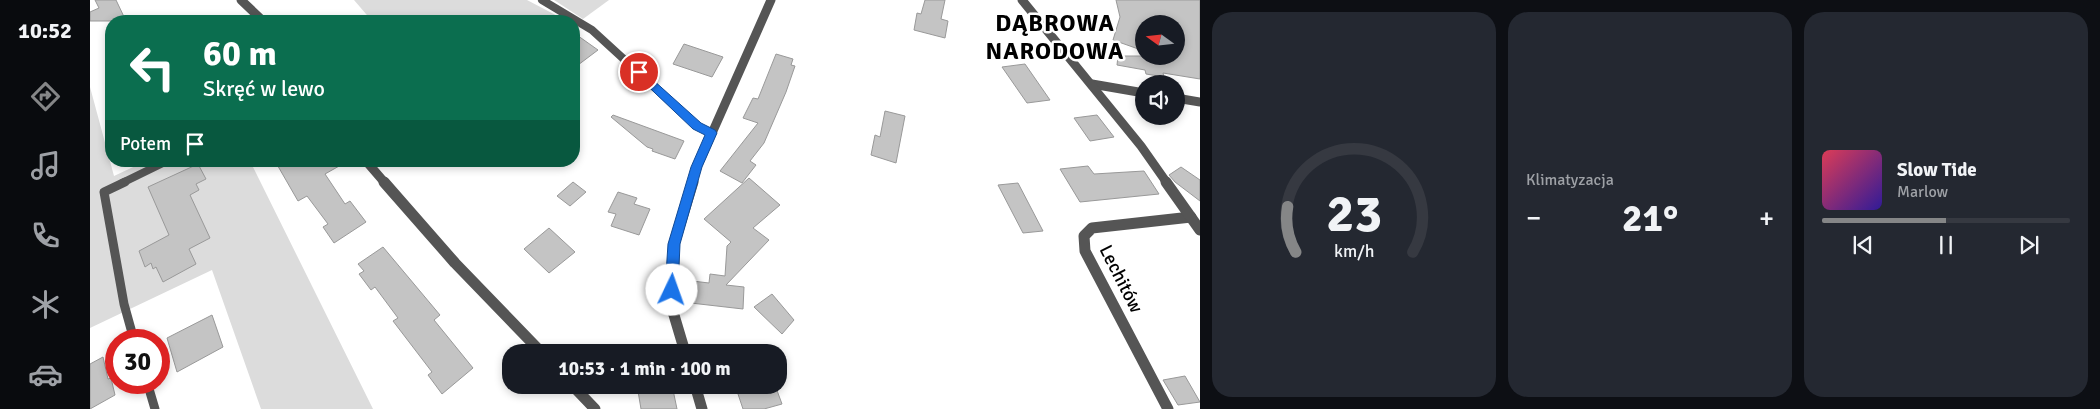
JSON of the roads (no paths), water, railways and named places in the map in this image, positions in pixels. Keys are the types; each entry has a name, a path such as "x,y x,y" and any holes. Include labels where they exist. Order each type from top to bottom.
{"street":[{"path":"241,0 257,15"},
{"path":"683,344 671,305 674,244 697,167 771,0"},
{"path":"1022,0 1141,146 1200,230"},
{"path":"1092,84 1135,91"},
{"path":"1185,100 1200,102"},
{"path":"371,167 455,263 533,344"},
{"name":"Lechitów","path":"1168,409 1085,251 1084,236 1092,228 1191,216"},
{"path":"581,394 595,409"},
{"path":"698,394 702,409"}],"lane":[{"path":"542,0 567,15"},
{"path":"580,23 592,30 697,126 712,133"},
{"path":"131,329 124,304 104,192 155,167"},
{"path":"151,394 155,409"}],"district":[{"name":"DĄBROWA NARODOWA","path":"1055,37"}]}
